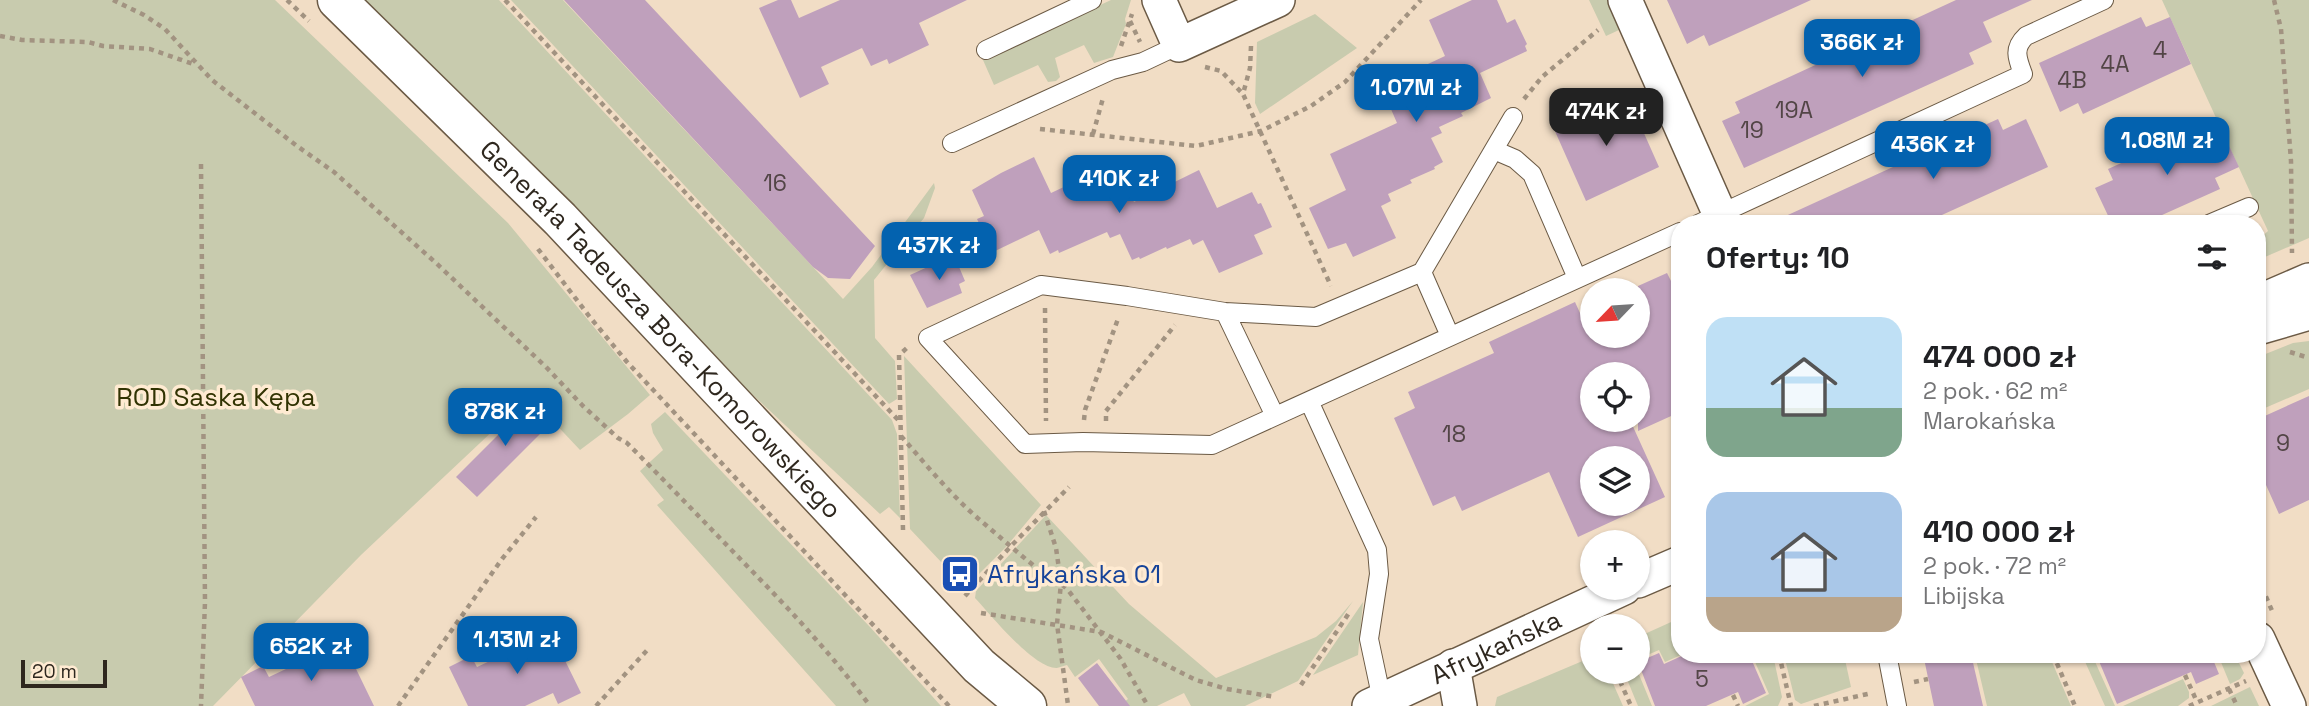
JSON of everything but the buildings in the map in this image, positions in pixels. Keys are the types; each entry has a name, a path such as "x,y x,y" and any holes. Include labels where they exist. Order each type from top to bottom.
{"street":[{"path":"1146,5 1190,55 1278,0"},
{"path":"1625,0 1712,215"},
{"name":"Generała Tadeusza Bora-Komorowskiego","path":"327,15 560,219 979,666 1027,706"},
{"path":"2266,295 2300,266"},
{"path":"2266,326 2309,313"},
{"path":"1650,576 1671,567"},
{"name":"Afrykańska","path":"1376,703 1597,600"},
{"path":"2266,656 2289,706"},
{"name":"Generała Tadeusza Bora-Komorowskiego","path":"979,666 1002,706"},
{"path":"1453,666 1460,706"}],"lane":[{"path":"986,50 1092,0"},
{"path":"1727,215 2023,74 2017,59 2020,41 2104,0"},
{"path":"952,143 1112,70 1190,55"},
{"path":"1513,117 1422,272 1316,317 1225,312 1041,285 928,338 1025,444 1083,442 1212,445 1671,236"},
{"path":"1494,150 1515,159 1532,174 1577,278"},
{"path":"2230,215 2249,207"},
{"path":"1422,272 1450,336"},
{"path":"1225,312 1275,416"},
{"path":"1309,401 1377,550 1379,574 1369,639 1376,703"},
{"path":"1891,663 1902,685 1897,706"}],"path":[{"path":"113,0 145,15 165,29 212,80 296,146 334,172 436,263 618,438 627,443 789,607 869,705"},
{"path":"287,0 327,15"},
{"path":"505,0 901,423"},
{"path":"1032,128 1196,146 1261,131 1311,106 1345,82 1421,0"},
{"path":"2274,0 2281,29 2300,266"},
{"path":"1117,56 1146,5"},
{"path":"1513,117 1518,106 1542,77 1598,30"},
{"path":"1243,94 1250,68 1252,34"},
{"path":"0,36 150,49 197,65"},
{"path":"1190,55 1221,71 1243,94 1341,307"},
{"path":"1093,134 1107,87"},
{"path":"201,164 205,601 201,706"},
{"path":"536,246 627,362 949,706"},
{"path":"1048,443 1045,308 1049,286"},
{"path":"1083,442 1085,410 1127,296"},
{"path":"1105,443 1106,411 1191,305"},
{"path":"903,530 899,355 920,335 928,338"},
{"path":"901,436 947,488 985,525 1033,565 1060,583 1120,658 1148,706"},
{"path":"965,596 1069,487"},
{"path":"1045,511 1056,548 1060,583 1057,624 1068,705"},
{"path":"398,706 502,559 536,517"},
{"path":"1301,685 1354,605"},
{"path":"981,613 1101,632 1196,680 1227,689 1275,697"},
{"path":"596,706 650,647"},
{"path":"1781,663 1791,706"},
{"path":"2057,663 2075,706"},
{"path":"2185,675 2197,702"},
{"path":"1814,706 1838,703 1928,679"},
{"path":"2189,706 2250,679"},
{"path":"1621,684 1631,706"},
{"path":"2229,689 2237,706"},
{"path":"1733,695 1738,706"}],"green space":[{"name":"ROD Saska Kępa","path":"0,0 275,0 508,223 650,395 580,450 533,400 532,394 361,555 213,706 0,706"},
{"path":"361,0 499,0 892,420 897,434 900,518 889,507 880,514 721,365"},
{"path":"511,0 563,0 843,299 872,267 934,183 935,188 924,218 874,280 875,338 895,361 897,399 889,404"},
{"path":"1111,0 1131,0 1126,24 1113,57 1094,63 1084,45 1055,58 1060,77 1056,81 1048,82 1038,65 994,85 983,60"},
{"path":"1589,0 1607,0 1619,30 1606,36"},
{"path":"2162,0 2309,0 2309,238 2266,257 2266,215 2261,215"},
{"path":"1315,14 1357,48 1260,114 1255,103 1257,42"},
{"path":"2309,341 2309,389 2266,408 2266,354 2293,343"},
{"path":"904,356 1041,505 1006,547 973,580 953,558 943,564 910,529"},
{"path":"665,412 870,627 941,706 836,706 657,505 664,500 640,471 663,450 651,424"},
{"path":"1046,515 1129,604 1216,678 1316,637 1336,621 1353,601 1298,681 1245,706 1191,706 1184,693 1157,706 1119,706 1128,699 1099,659 1075,677 1067,665 1057,668 1047,666 1025,651 975,598 976,591"},
{"path":"1363,602 1358,655 1313,675"},
{"path":"1671,622 1671,659 1665,662 1659,650 1650,654 1650,632"},
{"path":"1580,662 1580,684 1613,684 1623,706 1495,706 1497,697"},
{"path":"1755,663 1775,663 1782,697 1778,706 1745,706 1769,694"},
{"path":"1786,663 1846,663 1851,687 1801,704 1795,700"},
{"path":"1977,663 2052,663 2071,706 1987,706"},
{"path":"2086,663 2096,663 2115,706 2105,706"},
{"path":"2221,663 2239,663 2244,673 2240,679 2230,684"},
{"path":"2183,679 2189,698 2178,706 2123,706"},
{"path":"1629,684 1643,684 1652,706 1638,706"},
{"path":"2250,687 2259,706 2211,706"}],"place":[{"name":"Afrykańska 01","path":"960,574"}]}
